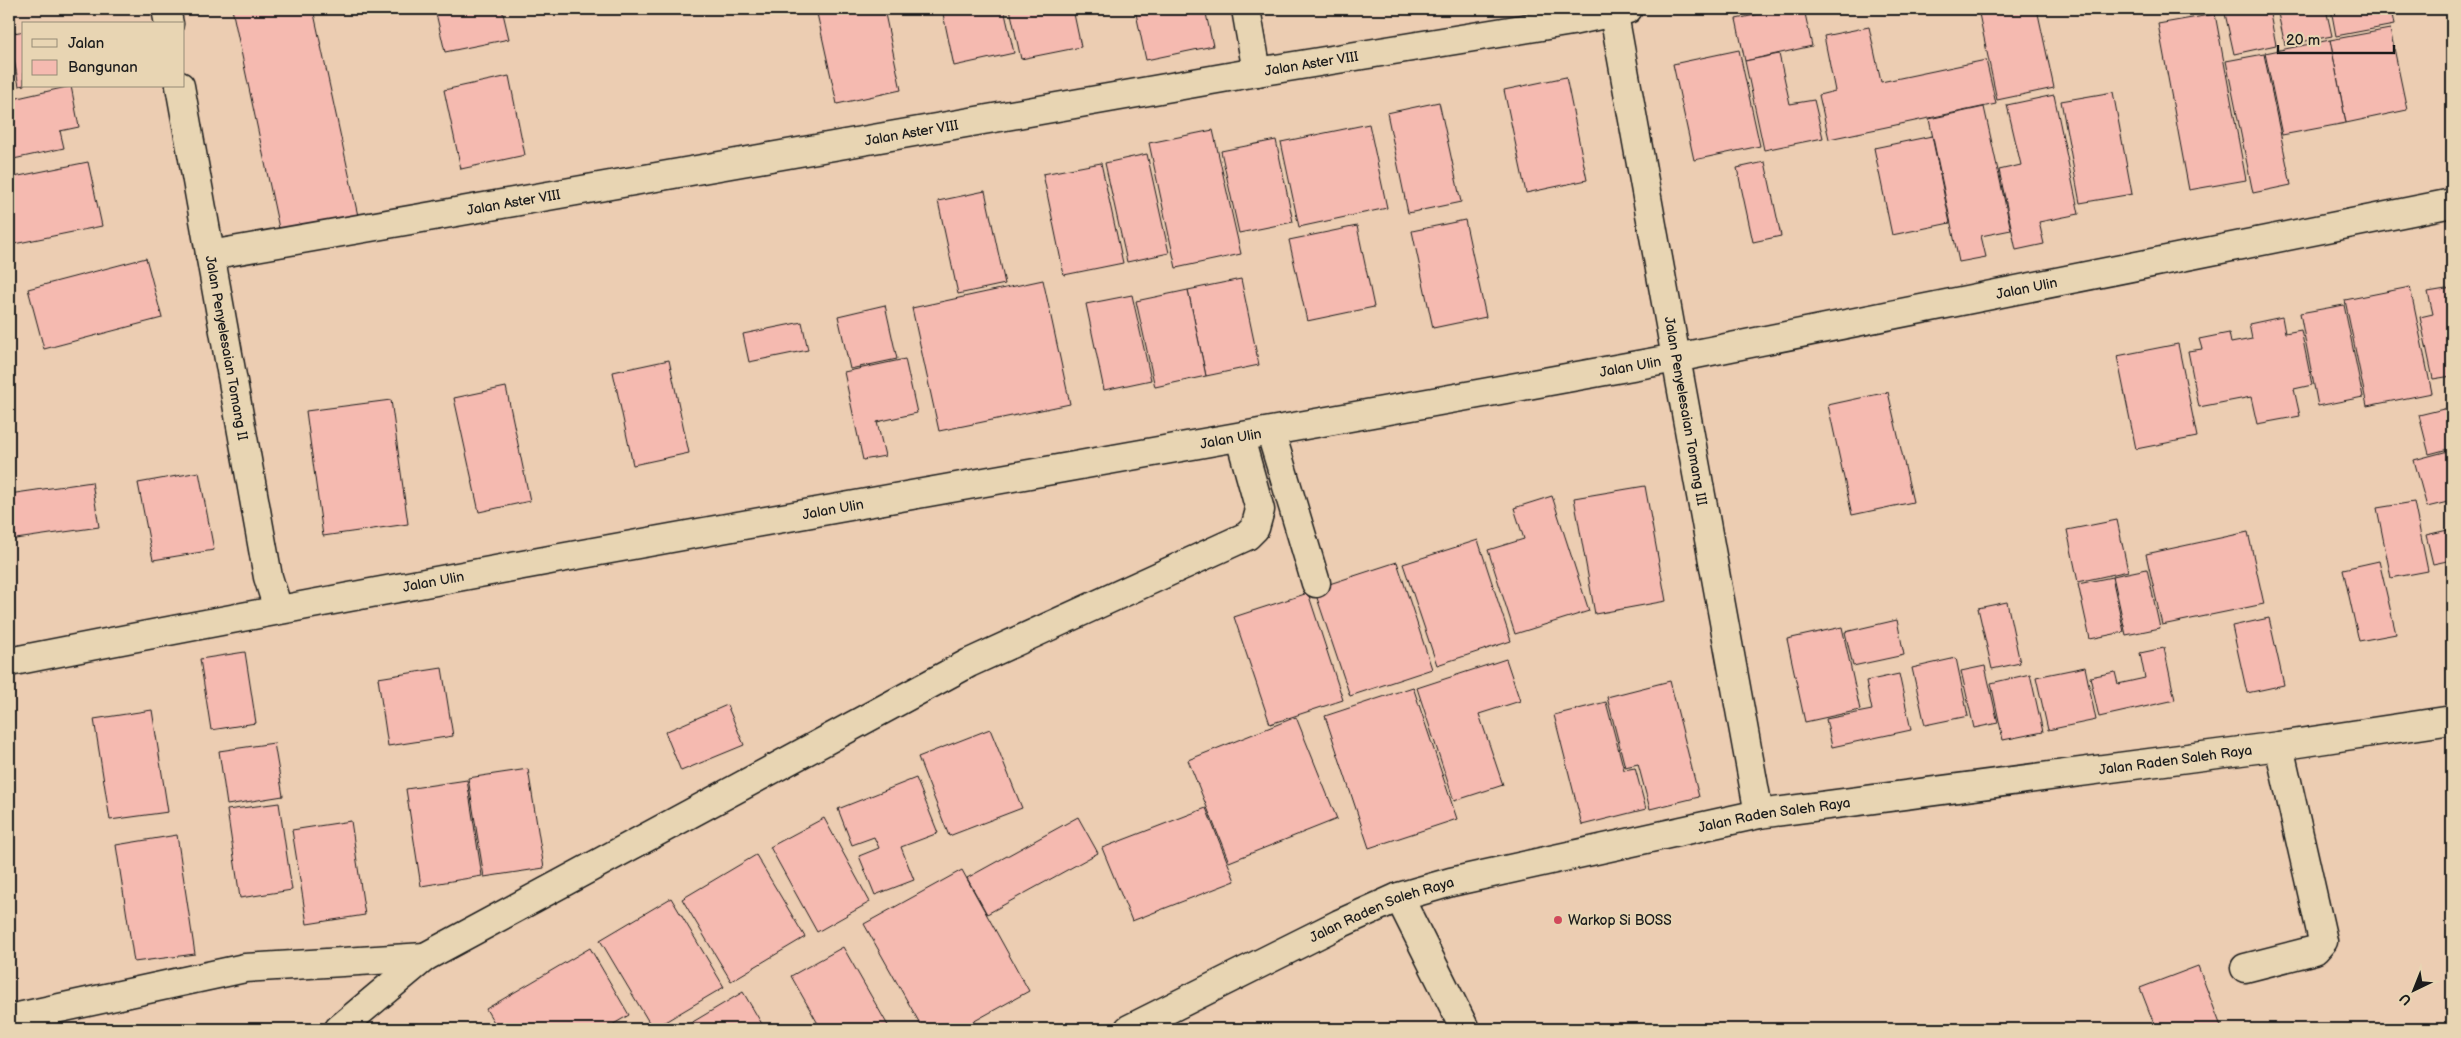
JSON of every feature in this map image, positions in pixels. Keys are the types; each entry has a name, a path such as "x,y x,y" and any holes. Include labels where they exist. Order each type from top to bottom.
{"street":[{"path":"166,9 169,22"},
{"path":"1246,9 1257,72"},
{"name":"Jalan Aster VIII","path":"210,254 1257,72 1572,20 1618,10"},
{"name":"Jalan Penyelesaian Tomang III","path":"1618,10 1676,358 1760,814"},
{"name":"Jalan Penyelesaian Tomang II","path":"180,88 268,576 278,609"},
{"name":"Jalan Ulin","path":"9,662 278,609 1270,433 1676,358 2452,203"},
{"path":"1270,433 1316,583"},
{"path":"339,1029 425,957 969,663 1247,536 1255,528 1260,510 1240,438"},
{"name":"Jalan Raden Saleh Raya","path":"1129,1029 1339,924 1399,897 1451,882 1760,814 2279,746 2452,720"},
{"path":"2244,968 2315,950 2323,942 2279,746"},
{"path":"1399,897 1465,1029"},
{"path":"9,1019 245,968 425,957"}],"building":[{"path":"232,9 313,9 358,216 280,233"},
{"path":"435,9 502,9 509,39 445,52"},
{"path":"816,9 884,9 901,90 837,104"},
{"path":"942,9 1004,9 1014,53 954,66"},
{"path":"1010,9 1073,9 1081,47 1021,59"},
{"path":"1135,9 1205,9 1213,46 1146,60"},
{"path":"1783,9 1804,9 1812,46 1745,61 1736,19"},
{"path":"1978,9 2037,9 2054,88 1997,100"},
{"path":"2224,9 2269,9 2276,45 2234,54"},
{"path":"2277,9 2326,9 2332,36 2285,45"},
{"path":"2331,9 2391,9 2394,25 2336,36"},
{"path":"2215,14 2246,180 2189,190 2158,24"},
{"path":"1869,27 1881,82 1986,60 1996,104 1829,139 1819,95 1835,91 1824,36"},
{"path":"2390,29 2407,110 2346,123 2330,40"},
{"path":"22,31 22,85 19,86 9,34"},
{"path":"2330,40 2346,123 2282,135 2265,53"},
{"path":"1739,50 1760,146 1694,160 1673,64"},
{"path":"1779,54 1790,104 1814,100 1823,138 1764,150 1745,61"},
{"path":"2264,54 2291,185 2253,193 2226,61"},
{"path":"509,76 525,155 461,169 444,90"},
{"path":"1566,77 1587,180 1526,193 1504,90"},
{"path":"62,88 71,88 79,127 60,131 64,148 9,160 9,100"},
{"path":"2113,92 2132,194 2080,203 2061,101"},
{"path":"2054,95 2079,214 2039,222 2044,244 2016,250 1999,170 2021,165 2007,105"},
{"path":"1439,102 1461,202 1408,213 1387,113"},
{"path":"1984,107 2011,230 1981,236 1986,257 1959,262 1929,119"},
{"path":"1369,124 1387,208 1299,227 1281,142"},
{"path":"1213,130 1241,254 1176,268 1149,143"},
{"path":"1932,136 1950,223 1892,235 1874,148"},
{"path":"1276,140 1293,222 1239,233 1221,151"},
{"path":"1147,154 1169,253 1127,262 1105,163"},
{"path":"88,162 102,226 9,245 9,178"},
{"path":"1765,162 1781,236 1753,242 1737,168"},
{"path":"1101,163 1123,263 1064,275 1043,174"},
{"path":"985,191 1005,284 958,294 938,201"},
{"path":"1465,220 1486,317 1433,328 1412,231"},
{"path":"1357,226 1374,307 1307,321 1289,240"},
{"path":"146,258 162,318 44,349 28,289"},
{"path":"1241,279 1259,365 1206,376 1188,290"},
{"path":"1043,280 1070,404 939,431 912,308"},
{"path":"2410,287 2432,393 2367,406 2345,300"},
{"path":"2452,288 2452,376 2433,379 2420,317 2433,314 2428,292"},
{"path":"1188,290 1206,376 1155,387 1136,301"},
{"path":"1132,295 1151,380 1104,390 1086,304"},
{"path":"885,305 897,359 850,369 838,316"},
{"path":"2344,305 2363,397 2318,406 2300,313"},
{"path":"2282,317 2285,333 2301,330 2312,385 2294,389 2300,416 2257,424 2251,397 2199,407 2188,351 2202,349 2199,339 2229,333 2231,343 2252,339 2249,324"},
{"path":"802,322 808,350 749,362 743,334"},
{"path":"2178,344 2197,437 2136,449 2117,356"},
{"path":"905,359 917,413 877,422 885,456 863,460 844,372"},
{"path":"669,360 689,453 633,465 613,372"},
{"path":"506,387 530,501 479,512 454,398"},
{"path":"1888,392 1913,502 1852,515 1828,405"},
{"path":"391,400 408,524 323,536 306,411"},
{"path":"2452,407 2452,448 2429,454 2419,415"},
{"path":"2452,450 2452,501 2427,507 2414,460"},
{"path":"199,472 214,550 153,560 138,483"},
{"path":"92,482 99,527 9,540 9,494"},
{"path":"1645,486 1666,601 1595,614 1574,498"},
{"path":"1552,496 1589,611 1515,634 1488,550 1524,539 1514,508"},
{"path":"2414,502 2428,571 2391,578 2377,508"},
{"path":"2117,520 2128,571 2078,582 2067,530"},
{"path":"2452,529 2452,560 2433,564 2426,535"},
{"path":"2248,532 2264,604 2162,625 2146,554"},
{"path":"1478,540 1511,641 1437,665 1403,564"},
{"path":"2379,561 2396,634 2359,641 2343,569"},
{"path":"1397,562 1432,669 1350,696 1314,589"},
{"path":"2147,569 2160,628 2126,635 2113,576"},
{"path":"2112,577 2124,632 2090,639 2078,584"},
{"path":"1308,593 1343,700 1270,724 1234,617"},
{"path":"2007,602 2020,663 1992,669 1978,608"},
{"path":"2269,618 2284,685 2247,693 2232,626"},
{"path":"1897,620 1904,655 1853,666 1845,632"},
{"path":"1842,627 1860,710 1805,722 1787,639"},
{"path":"2164,648 2175,700 2099,717 2090,677 2115,672 2118,684 2145,678 2140,653"},
{"path":"245,652 256,723 211,730 200,659"},
{"path":"1956,658 1968,716 1925,725 1912,668"},
{"path":"1506,659 1520,701 1479,714 1503,785 1454,801 1417,688"},
{"path":"1985,666 1998,723 1974,728 1961,671"},
{"path":"2085,667 2096,720 2048,730 2036,677"},
{"path":"442,668 453,736 388,746 378,678"},
{"path":"1899,674 1911,730 1832,747 1826,719 1872,710 1866,681"},
{"path":"2030,674 2043,732 2003,740 1991,683"},
{"path":"1670,681 1699,797 1650,809 1638,764 1625,767 1607,697"},
{"path":"1413,687 1457,819 1369,848 1325,716"},
{"path":"1606,702 1624,770 1635,768 1646,809 1582,825 1554,715"},
{"path":"727,705 744,745 681,771 665,732"},
{"path":"152,710 168,812 110,820 94,719"},
{"path":"1296,717 1337,819 1229,862 1188,760"},
{"path":"990,729 1022,808 949,836 918,757"},
{"path":"274,743 283,796 227,805 219,751"},
{"path":"528,769 544,868 484,877 468,778"},
{"path":"916,778 938,833 901,847 914,880 875,895 859,856 879,848 874,837 852,845 838,809"},
{"path":"467,780 482,876 421,886 406,789"},
{"path":"279,803 292,890 240,898 227,810"},
{"path":"1206,808 1235,881 1132,921 1102,848"},
{"path":"1078,817 1098,853 987,914 967,878"},
{"path":"824,818 870,902 817,932 770,847"},
{"path":"351,821 365,915 307,924 292,830"},
{"path":"177,835 195,954 134,962 116,845"},
{"path":"756,855 805,937 731,981 682,899"},
{"path":"962,870 1029,991 960,1029 923,1029 864,924"},
{"path":"671,898 724,987 653,1029 600,940"},
{"path":"843,947 890,1029 821,1029 791,976"},
{"path":"590,948 629,1015 605,1029 498,1029 486,1009"},
{"path":"2198,966 2222,1029 2156,1029 2140,988"},
{"path":"743,992 765,1029 681,1029"}],"place":[{"name":"Warkop Si BOSS","path":"1558,920"}]}
